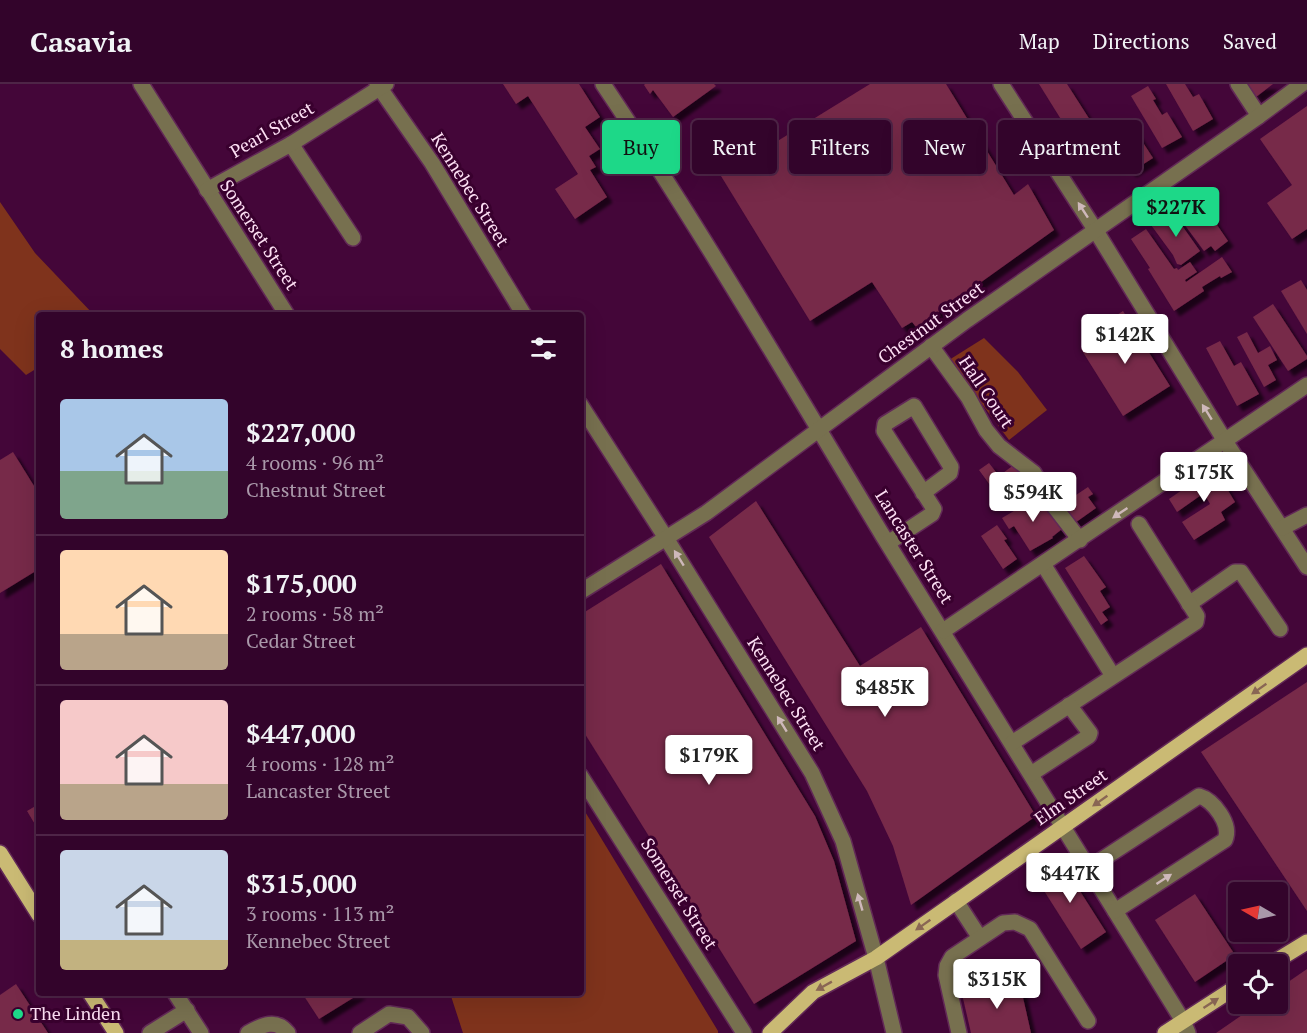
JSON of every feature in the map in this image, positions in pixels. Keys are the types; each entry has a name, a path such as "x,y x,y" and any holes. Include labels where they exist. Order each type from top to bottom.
{"main road":[{"name":"Elm Street","path":"770,1033 813,992 876,958 1307,655"},
{"path":"0,853 36,910"},
{"path":"1287,954 1307,942"},
{"path":"1165,1033 1185,1027 1228,994"},
{"path":"92,996 116,1033"}],"street":[{"name":"Somerset Street","path":"141,84 285,312"},
{"name":"Lancaster Street","path":"603,84 654,159 729,278 819,430 1185,1027"},
{"path":"1001,84 1096,231 1225,441 1307,567"},
{"path":"1238,84 1259,116"},
{"name":"Chestnut Street","path":"584,589 706,513 931,346 1302,84"},
{"name":"Pearl Street","path":"207,190 291,144 381,86"},
{"name":"Kennebec Street","path":"381,86 432,163 522,312"},
{"path":"291,144 353,238"},
{"name":"Hall Court","path":"931,346 968,397 986,430 999,446 1034,473 1053,505 1080,540"},
{"path":"943,631 1307,385"},
{"path":"888,543 932,514 934,509 923,493 884,430 885,424 914,406 951,467 950,473 923,493"},
{"name":"Kennebec Street","path":"584,410 812,773 843,841 876,958 894,1033"},
{"path":"1282,528 1307,515"},
{"path":"1012,743 1196,622 1197,616 1139,524"},
{"path":"1043,564 1113,676"},
{"path":"1189,604 1235,572 1241,572 1280,629"},
{"path":"1031,774 1089,736 1090,733 1069,705"},
{"name":"Somerset Street","path":"584,781 744,1033"},
{"path":"1089,868 1199,796 1207,798 1226,825 1228,833 1225,840 1115,911"},
{"path":"956,902 980,938"},
{"path":"959,1033 946,966 952,957 1002,923 1015,922 1030,929 1088,1022"},
{"path":"177,996 201,1033"},
{"path":"150,1033 186,1011"},
{"path":"360,1033 389,1014 408,1017 422,1033"},
{"path":"248,1033 273,1023 288,1033"}],"shaded area":[{"path":"0,202 35,253 91,312 36,312 36,369 26,375 0,349"},
{"path":"984,338 1018,372 1047,410 1009,440 949,360"},
{"path":"584,810 718,1031 718,1033 463,1033 451,996 584,996"}],"building":[{"path":"503,84 579,84 600,117 585,127 600,149 589,156 596,167 590,170 607,197 575,219 555,189 578,174 528,96 516,104"},
{"path":"645,84 714,84 716,86 673,117 653,90 650,94"},
{"path":"870,84 946,84 968,120 903,120 903,174 986,174 986,149 998,169 998,174 1001,174 1014,195 1028,184 1054,230 917,328 912,322 902,328 872,282 810,321 721,176 724,174 777,174 777,141 789,134 789,174 891,174 891,120 812,120"},
{"path":"1039,84 1067,84 1090,120 1061,120"},
{"path":"1166,84 1185,84 1193,97 1199,94 1213,119 1193,131"},
{"path":"1248,84 1273,84 1256,97"},
{"path":"1148,86 1162,115 1167,112 1182,137 1162,148 1131,96"},
{"path":"1307,106 1307,229 1292,239 1267,203 1292,185 1260,139"},
{"path":"1142,141 1153,158 1142,165"},
{"path":"1196,197 1228,241 1215,251 1211,246 1204,251 1176,213 1176,207 1183,203 1188,204"},
{"path":"1171,210 1200,251 1181,265 1177,264 1151,225"},
{"path":"1146,229 1174,269 1178,270 1190,262 1197,272 1185,280 1186,282 1222,257 1232,272 1202,287 1204,291 1174,311 1131,239"},
{"path":"1301,280 1307,290 1307,334 1281,291"},
{"path":"1273,304 1307,356 1307,359 1288,371 1253,317"},
{"path":"1123,311 1170,386 1123,416 1081,349 1099,337 1095,329"},
{"path":"1247,332 1258,353 1270,346 1277,360 1268,365 1276,380 1264,387 1237,337"},
{"path":"1220,341 1234,366 1241,362 1259,394 1237,406 1206,348"},
{"path":"13,452 36,489 36,571 0,593 0,460"},
{"path":"989,463 999,476 1015,464 1024,476 998,496 979,470"},
{"path":"1214,467 1235,502 1221,512 1225,520 1194,540 1182,522 1210,504 1204,493 1177,512 1169,499 1185,488 1184,486"},
{"path":"1061,479 1073,497 1088,487 1093,494 1088,497 1096,508 1072,525 1047,489"},
{"path":"1039,496 1062,529 1053,538 1030,551 1014,526 1009,529 1002,518"},
{"path":"756,501 860,666 921,627 1036,816 911,905 893,846 867,791 709,537"},
{"path":"997,525 1017,559 1003,569 981,536"},
{"path":"1084,556 1106,587 1100,591 1110,607 1102,612 1108,620 1101,625 1065,568"},
{"path":"661,564 815,816 834,861 856,941 754,1004 584,732 584,612"},
{"path":"1307,682 1307,911 1288,882 1201,752"},
{"path":"36,806 36,826 27,811"},
{"path":"1059,858 1106,932 1081,949 1034,875"},
{"path":"1195,894 1234,954 1228,954 1228,960 1195,982 1155,920"},
{"path":"1307,969 1307,1033 1216,1033 1244,1014 1288,1014 1288,982"},
{"path":"1019,980 1031,1033 971,1033 962,994"},
{"name":"The Linden","path":"16,984 48,1033 0,1033 0,995"},
{"path":"304,996 356,996 319,1019"}],"place":[{"name":"The Linden","path":"18,1014"}]}
